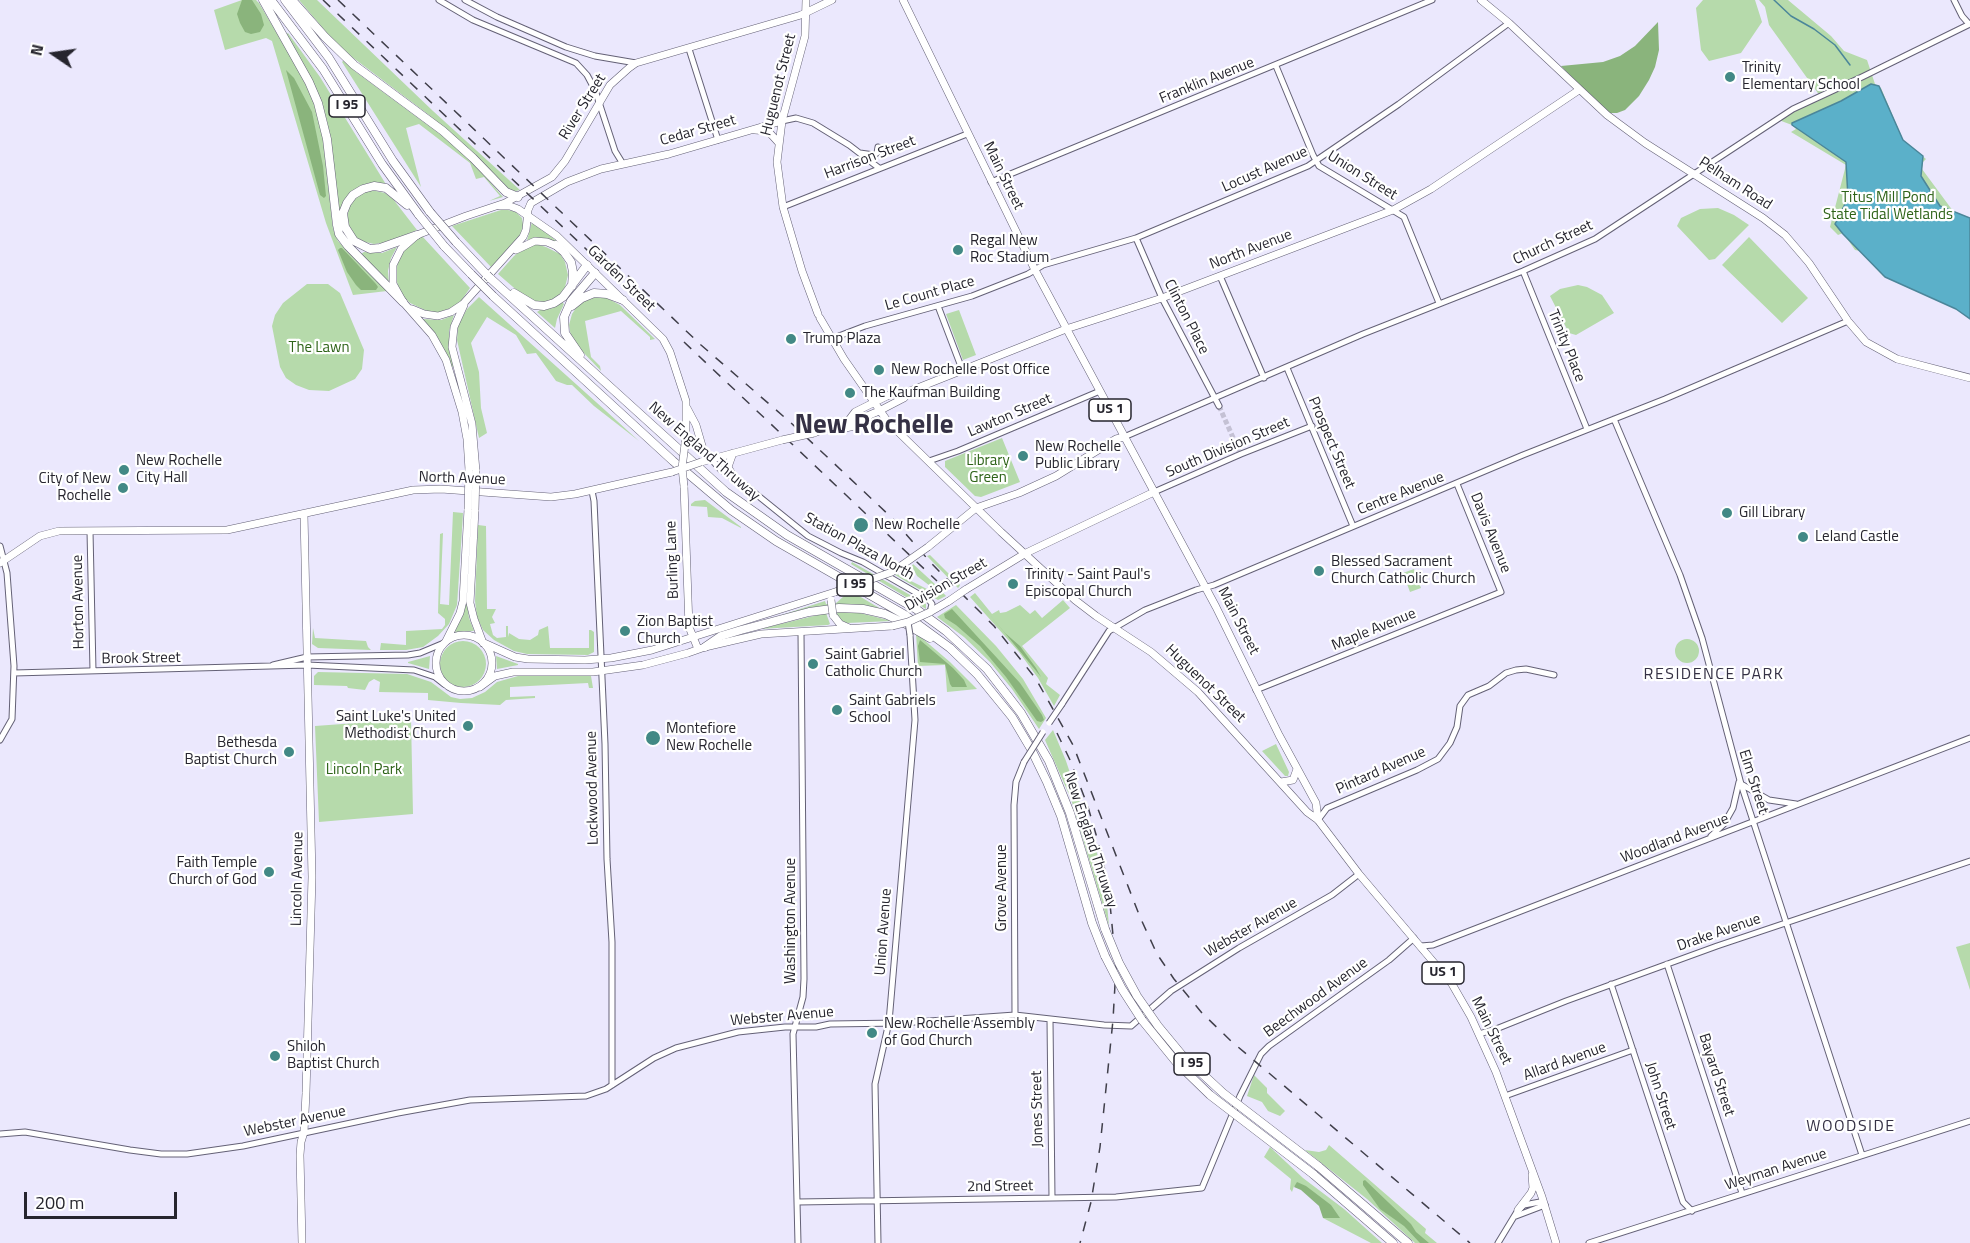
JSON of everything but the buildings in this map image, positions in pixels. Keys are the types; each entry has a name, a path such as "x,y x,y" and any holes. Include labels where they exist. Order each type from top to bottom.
{"highway":[{"path":"263,0 309,82 318,103 327,139 339,234 404,303"},
{"name":"New England Thruway","path":"271,0 323,69 382,164 419,215 444,246 493,296 673,461 730,510 776,541 905,615 936,636 989,688 1012,717 1040,765 1061,816 1086,906 1105,956 1142,1020 1177,1063 1217,1101 1313,1174 1393,1243"},
{"name":"New England Thruway","path":"285,0 329,58 393,161 430,212 490,278 503,286 602,381 741,504 787,535 916,609 946,631 987,669 1022,713 1053,770 1073,822 1105,929 1119,963 1137,996 1158,1026 1182,1055 1216,1087 1318,1166 1407,1243"},
{"path":"292,0 354,65 438,126 506,192 518,196"},
{"path":"417,235 380,248 365,248 348,235 343,213 353,195 374,186 389,190 419,215"},
{"path":"556,245 567,255 572,265 572,287"},
{"path":"503,286 521,299 539,306 549,305 559,300 572,287 587,265"},
{"path":"595,273 571,301 564,317 564,330 569,341 602,381"},
{"path":"564,317 578,301 590,294 604,293 623,300"},
{"path":"701,648 721,636 802,614 824,609 852,608 880,613 901,621 964,661"}],"main road":[{"name":"Huguenot Street","path":"806,0 807,13 802,51 778,143 778,179 783,207 802,271 819,316 831,339 888,422 1075,600 1151,651 1177,672 1318,820"},
{"name":"River Street","path":"498,206 543,182 560,169 613,81 636,63 807,13 832,0"},
{"name":"Main Street","path":"903,0 1035,270 1205,587 1316,803 1318,820 1359,874 1452,984 1479,1034 1532,1167 1556,1243"},
{"name":"Pelham Road","path":"1481,0 1509,23 1579,90 1631,134 1763,218 1785,235 1809,263 1848,321 1866,342 1886,354 1970,378"},
{"name":"North Avenue","path":"849,420 855,412 900,392 910,391 1066,329 1162,298 1393,210 1431,189 1579,90"},
{"name":"Cedar Street","path":"528,215 531,203 560,186 592,172 652,159 782,121"},
{"path":"750,130 768,131 778,143"},
{"path":"472,470 462,412 446,360 432,335 404,303 393,284 393,265 401,249 417,235 498,206"},
{"name":"Garden Street","path":"498,206 510,206 528,215 558,236 666,342 687,408 682,468"},
{"path":"404,303 419,313 438,316 451,312 467,300 509,255 524,234 528,215"},
{"path":"509,255 531,242 543,241 556,245 580,259"},
{"path":"467,300 455,322 452,342 472,424 470,603 483,643 490,654 492,666 488,678 480,687 462,692 444,684 435,665 438,653 460,613 463,601 471,509"},
{"name":"North Avenue","path":"1,560 40,536 50,533 217,531 420,489 551,497 592,490 672,472 711,459 814,433 849,420 858,420 904,398 910,391"},
{"name":"Garden Street","path":"687,408 692,415 702,446 711,459"},
{"path":"830,428 841,429 877,421 888,422"},
{"path":"445,642 464,635 472,636 515,657 528,659 602,659 650,651 833,595 892,572 928,547 976,508 1019,493 1056,476 1116,438 1124,437"},
{"path":"733,453 728,467 734,478"},
{"name":"Burling Lane","path":"682,468 689,627 692,637 701,648"},
{"name":"Division Street","path":"480,687 495,676 513,672 593,672 643,665 761,634 892,626 909,622 949,601 1026,553 1154,492"},
{"name":"Lincoln Avenue","path":"302,1243 300,1155 304,1132 312,877 304,514"},
{"path":"833,595 833,615 840,624 849,628"},
{"path":"1281,782 1293,780 1297,769"},
{"path":"1517,1214 1533,1188 1532,1167"}],"street":[{"path":"439,0 473,20 576,63 591,81 615,151 623,165"},
{"path":"465,0 497,18 566,47 595,56 636,63"},
{"name":"Franklin Avenue","path":"991,182 1432,0"},
{"path":"1954,0 1964,21 1970,24"},
{"name":"Locust Avenue","path":"1035,270 1043,265 1136,238 1316,162 1509,23"},
{"name":"Church Street","path":"1124,437 1595,239 1793,109 1862,78 1970,24"},
{"path":"689,49 718,140"},
{"name":"Union Street","path":"1276,66 1316,162 1319,166 1404,217 1439,303"},
{"name":"Cedar Street","path":"782,121 796,118 813,123 879,168"},
{"name":"Harrison Street","path":"783,207 967,134"},
{"path":"859,153 874,155 878,147"},
{"name":"Clinton Place","path":"1136,238 1162,298 1219,406"},
{"name":"Le Count Place","path":"831,339 865,326 972,296 1035,270"},
{"name":"Trinity Place","path":"1523,271 1587,429"},
{"path":"1220,276 1264,378"},
{"path":"938,306 962,369"},
{"name":"Centre Avenue","path":"1024,762 1113,627 1145,610 1457,484 1848,321"},
{"name":"Prospect Street","path":"1287,368 1353,526"},
{"name":"Lawton Street","path":"929,461 1100,391"},
{"name":"Elm Street","path":"1614,419 1690,604 1704,647 1729,745 1862,1155"},
{"name":"South Division Street","path":"1154,492 1240,452 1312,426"},
{"name":"Station Plaza North","path":"711,459 808,536 833,550 863,562 929,600 932,604 930,612"},
{"name":"Davis Avenue","path":"1457,484 1501,592"},
{"name":"Lockwood Avenue","path":"592,490 602,659 612,942 612,1085"},
{"name":"Horton Avenue","path":"90,531 93,671"},
{"path":"0,546 1,560 7,573 14,673 12,719 0,740"},
{"name":"Maple Avenue","path":"1256,690 1501,592"},
{"name":"Union Avenue","path":"878,1243 875,1084 889,1022 915,720 909,622"},
{"name":"Washington Avenue","path":"798,1243 793,1034 803,997 804,979 801,633"},
{"name":"Brook Street","path":"268,667 307,657 420,654 445,642"},
{"name":"Brook Street","path":"14,673 307,665 414,670 435,677 444,684"},
{"name":"Pintard Avenue","path":"1318,820 1328,808 1438,759 1450,743 1457,727 1460,706 1468,695 1489,686 1506,673 1516,670 1526,669 1554,675"},
{"name":"Woodland Avenue","path":"1421,946 1433,945 1970,738"},
{"name":"Grove Avenue","path":"1016,1015 1014,805 1016,782 1024,762"},
{"path":"1709,838 1724,824 1733,808 1740,780 1768,800 1798,804"},
{"name":"Drake Avenue","path":"1479,1034 1786,922 1970,861"},
{"name":"Webster Avenue","path":"0,1134 25,1132 130,1150 181,1154 217,1151 470,1100 568,1098 592,1095 654,1058 676,1048 738,1032 830,1024 901,1023 1016,1015 1131,1026 1171,991 1239,948 1332,895 1359,874"},
{"name":"Beechwood Avenue","path":"1202,1188 1240,1096 1261,1054 1389,960 1414,938"},
{"name":"Bayard Street","path":"1667,964 1742,1193"},
{"name":"John Street","path":"1611,984 1683,1202 1692,1211"},
{"name":"Jones Street","path":"1050,1020 1052,1198"},
{"name":"Allard Avenue","path":"1505,1096 1633,1050"},
{"name":"Weyman Avenue","path":"1589,1243 1970,1121"},
{"name":"2nd Street","path":"798,1202 1116,1197 1202,1188"},
{"path":"1498,1243 1524,1205 1540,1202 1545,1205"}],"green space":[{"path":"242,0 256,0 259,3 301,74 313,101 322,127 333,229 338,241 387,291 353,295 326,223 272,41 266,38 225,50 214,10"},
{"path":"242,0 252,0 261,14 264,25 260,32 251,34 245,32 237,14"},
{"path":"299,0 317,0 520,190 512,192 507,189 468,149 429,115 352,57 332,39"},
{"path":"1703,0 1755,0 1762,22 1741,53 1709,61 1701,50 1696,8"},
{"name":"Titus Mill Pond State Tidal Wetlands","path":"1759,0 1788,0 1831,36 1844,51 1867,60 1875,84 1881,88 1903,140 1926,159 1922,169 1953,211 1970,218 1913,290 1883,276 1860,251 1855,250 1843,233 1838,235 1830,227 1846,165 1791,132 1796,129 1792,125 1776,119 1820,96 1769,25 1765,7"},
{"path":"1658,22 1659,50 1655,67 1639,96 1625,110 1610,113 1596,103 1561,66 1603,62 1620,56 1635,46"},
{"path":"288,33 320,77 387,186 371,183 352,191 343,205 339,219 327,121 315,86 286,34"},
{"path":"344,60 356,72 452,143 503,197 489,201 500,196 484,177 476,179 470,163 419,124 406,128 421,187 342,62"},
{"path":"286,70 294,78 312,112 323,166 326,196 324,198 320,195"},
{"path":"366,191 385,193 393,199 417,230 389,242 374,244 361,241 351,233 347,219 349,207 357,195"},
{"path":"1718,208 1749,225 1715,259 1709,260 1677,226 1681,218 1700,209"},
{"path":"504,209 516,212 522,218 523,225 520,237 491,267 452,226"},
{"path":"532,222 560,244 537,238 527,240"},
{"path":"422,236 470,288 461,301 440,312 429,312 410,303 401,294 397,282 398,261 406,247"},
{"path":"1749,237 1808,298 1782,323 1722,265"},
{"path":"536,244 560,254 565,262 568,275 565,287 558,297 548,302 538,303 520,293 498,274 514,256 527,246"},
{"path":"397,247 388,271 389,283 361,254 364,252 382,253"},
{"path":"340,248 376,284 378,287 376,290 361,290 356,285 347,272 338,250"},
{"name":"The Lawn","path":"307,284 328,284 340,293 364,350 362,369 355,379 329,391 309,390 296,385 286,378 280,367 272,326 275,315 283,303"},
{"path":"1578,285 1602,295 1614,313 1576,335 1569,333 1550,296 1560,289"},
{"path":"479,297 639,441 594,406 572,385 556,381 536,353 527,354 516,335 487,317 471,343 479,372 481,408 487,433 479,438 457,340 458,325 467,309"},
{"path":"607,298 620,305 655,339 650,340 650,337 621,311 585,321 591,357 600,366 601,371 571,337 569,325 578,305 588,299"},
{"path":"562,302 564,304 555,328 537,312 553,308"},
{"path":"959,310 976,355 963,360 946,314"},
{"path":"454,315 449,331 449,347 454,366 452,367 438,340 422,321 423,319 441,320"},
{"name":"Library Green","path":"1002,438 1020,482 981,497 975,496 945,467 945,461"},
{"path":"705,500 741,528 722,518 708,517 707,507 691,506 695,501"},
{"path":"453,512 463,513 457,605 449,624 423,647 406,650 380,650 381,643 406,645 406,631 442,629 445,625 445,619 438,613 440,534 443,533 440,604 449,605"},
{"path":"478,525 486,526 487,609 496,609 492,617 495,623 490,624 493,635 497,638 506,637 506,626 508,626 508,637 509,633 519,639 530,640 538,635 539,630 548,626 550,648 589,648 589,630 591,630 594,632 594,652 588,655 527,654 514,651 494,640 483,630 477,617 475,601"},
{"path":"930,555 960,585 958,588 927,556"},
{"path":"852,562 926,604 926,609 851,564"},
{"path":"913,564 946,596 938,600 895,575 929,590 930,586 917,576"},
{"path":"1414,569 1421,588 1410,592 1403,573"},
{"path":"854,593 881,609 866,607 769,619 825,601 826,604 835,604 844,596"},
{"path":"975,593 992,614 999,610 1000,613 1006,612 1020,605 1030,614 1035,610 1042,618 1063,600 1070,608 1022,646 1048,678 1046,684 1060,695 1054,706 1038,678 1019,652 970,597"},
{"path":"466,603 474,631 455,632"},
{"path":"956,605 996,646 1023,679 1046,718 1039,729 1012,689 990,662 964,637 937,617"},
{"path":"952,609 1020,683 1044,720 1037,721 1006,677 980,646 945,618 944,614"},
{"path":"835,611 856,612 892,621 847,623 840,620"},
{"path":"826,613 830,624 828,625 760,629"},
{"path":"990,615 1020,646 1041,677"},
{"path":"313,628 315,638 366,641 371,650 318,648 312,644"},
{"path":"916,633 977,689 947,692 945,665 918,666"},
{"path":"1687,639 1696,642 1699,651 1696,660 1687,663 1678,660 1675,651 1678,642"},
{"path":"920,640 953,668 967,687 952,687 945,664 920,662 918,646"},
{"path":"463,641 479,648 486,664 479,680 463,687 447,680 440,664 447,648"},
{"path":"430,656 429,669 408,663 408,662"},
{"path":"496,656 518,664 518,665 497,669"},
{"path":"318,672 407,674 431,682 451,697 460,699 472,698 485,692 497,682 518,676 591,676 593,688 589,688 588,683 510,687 510,697 535,696 535,698 506,700 500,705 461,703 428,700 428,693 379,692 380,682 374,679 369,682 365,690 347,686 314,685 314,676"},
{"name":"Lincoln Park","path":"411,719 413,814 319,822 315,726"},
{"path":"1053,730 1097,853 1106,893 1109,926 1071,799 1045,740"},
{"path":"1276,744 1289,772 1288,776 1285,776 1262,751"},
{"path":"1970,943 1970,990 1956,947"},
{"path":"1254,1075 1267,1088 1267,1093 1285,1111 1280,1116 1268,1111 1262,1102 1247,1096"},
{"path":"1329,1145 1426,1229 1425,1233 1437,1243 1415,1243 1367,1199 1305,1150 1319,1152 1326,1150"},
{"path":"1270,1147 1303,1178 1344,1209 1382,1243 1371,1243 1323,1218 1327,1207 1305,1188 1294,1186 1292,1192 1291,1179 1264,1157"},
{"path":"1365,1180 1429,1243 1420,1243 1404,1226 1380,1209 1363,1185"},
{"path":"1297,1182 1331,1205 1340,1218 1323,1218 1319,1206 1301,1190 1294,1187"}],"water":[{"name":"Titus Mill Pond State Tidal Wetlands","path":"1871,84 1879,86 1903,140 1923,156 1921,176 1940,206 1970,218 1970,319 1956,309 1885,277 1843,234 1835,224 1848,198 1846,162 1792,125"}],"waterway":[{"path":"1774,0 1791,16 1814,29 1835,45 1850,65"}],"tunnel":[{"path":"1219,406 1239,451"}],"railway":[{"path":"323,0 623,284"},
{"path":"338,0 701,345 790,422 892,518 931,563 994,626 1036,679 1073,745 1140,917 1157,954 1174,979 1202,1013 1231,1041 1470,1243"},
{"path":"684,342 937,581"},
{"path":"1057,733 1088,807 1102,855 1109,893 1116,967 1100,1147 1091,1202 1080,1243"}],"place":[{"name":"Trinity Elementary School","path":"1730,77"},
{"name":"Regal New Roc Stadium","path":"958,250"},
{"name":"Trump Plaza","path":"791,339"},
{"name":"New Rochelle Post Office","path":"879,370"},
{"name":"The Kaufman Building","path":"850,393"},
{"name":"New Rochelle Public Library","path":"1023,456"},
{"name":"New Rochelle City Hall","path":"124,470"},
{"name":"City of New Rochelle","path":"123,488"},
{"name":"Gill Library","path":"1727,513"},
{"name":"New Rochelle","path":"861,525"},
{"name":"Leland Castle","path":"1803,537"},
{"name":"Blessed Sacrament Church Catholic Church","path":"1319,571"},
{"name":"Trinity - Saint Paul's Episcopal Church","path":"1013,584"},
{"name":"Zion Baptist Church","path":"625,631"},
{"name":"Saint Gabriel Catholic Church","path":"813,664"},
{"name":"Saint Gabriels School","path":"837,710"},
{"name":"Saint Luke's United Methodist Church","path":"468,726"},
{"name":"Montefiore New Rochelle","path":"653,738"},
{"name":"Bethesda Baptist Church","path":"289,752"},
{"name":"Faith Temple Church of God","path":"269,872"},
{"name":"New Rochelle Assembly of God Church","path":"872,1033"},
{"name":"Shiloh Baptist Church","path":"275,1056"}],"district":[{"name":"New Rochelle","path":"874,426"},
{"name":"RESIDENCE PARK","path":"1714,675"},
{"name":"WOODSIDE","path":"1851,1127"}]}
